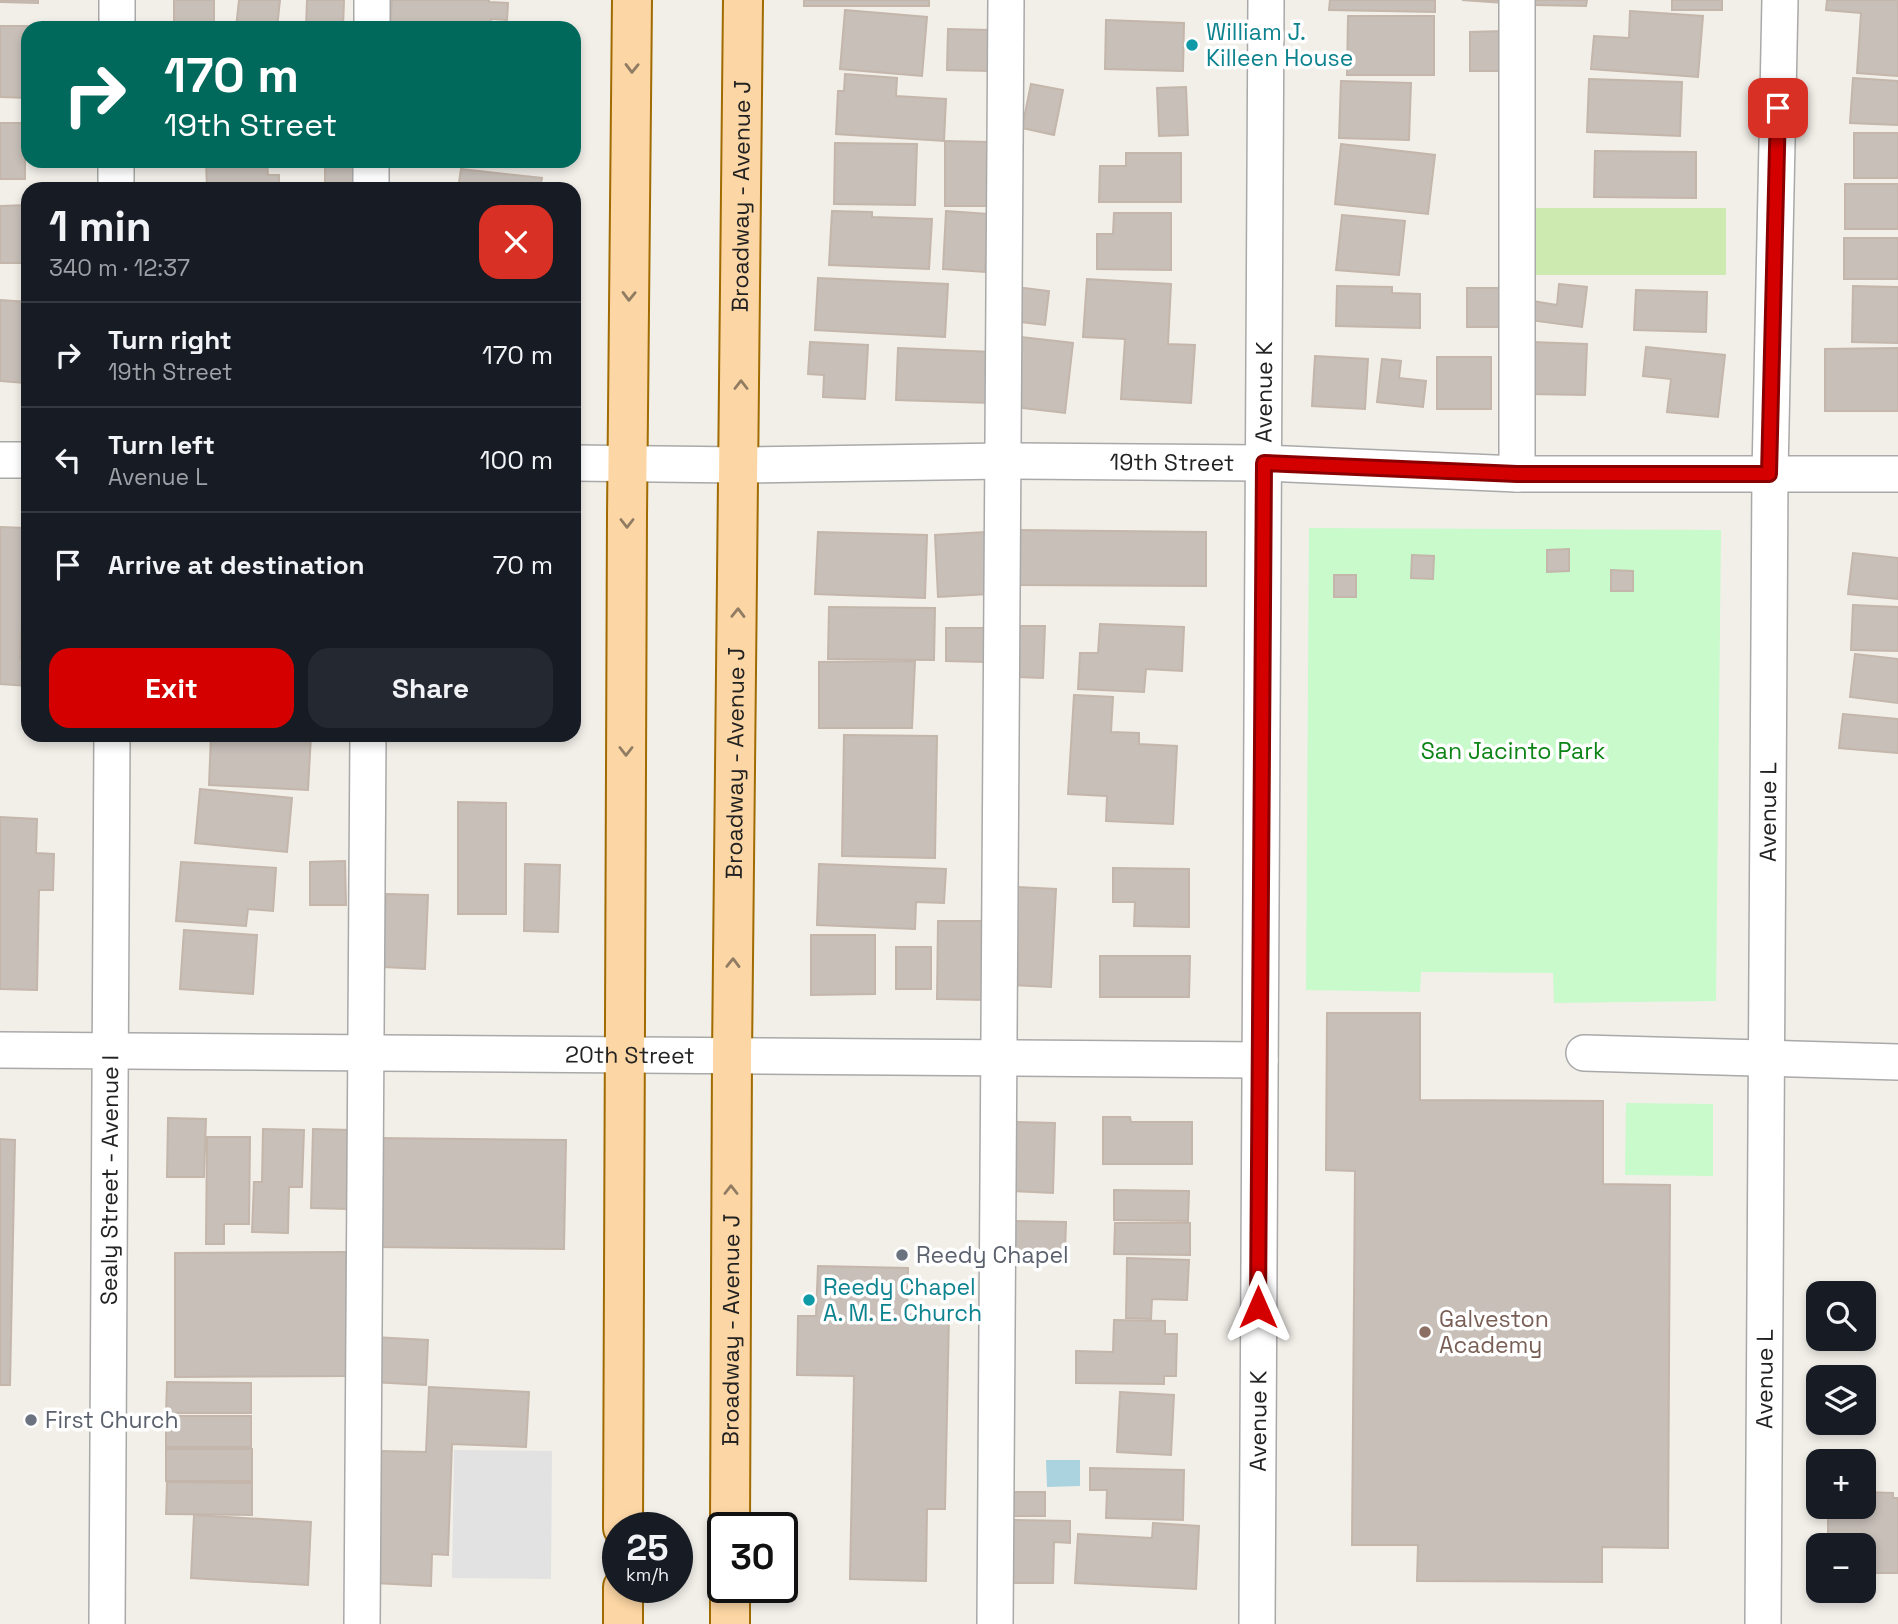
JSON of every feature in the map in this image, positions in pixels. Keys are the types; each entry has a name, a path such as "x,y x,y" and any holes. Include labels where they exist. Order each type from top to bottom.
{"main road":[{"path":"623,1512 632,0"},
{"name":"Broadway - Avenue J","path":"730,1512 743,0"},
{"path":"623,1603 623,1624"},
{"path":"730,1603 730,1624"}],"street":[{"path":"117,0 117,21"},
{"path":"372,0 372,21"},
{"path":"995,1624 1006,0"},
{"name":"Avenue K","path":"1257,1624 1266,0"},
{"path":"1517,0 1517,474"},
{"name":"Avenue L","path":"1763,1624 1769,474 1780,0"},
{"path":"0,460 21,460"},
{"name":"19th Street","path":"581,463 1264,463 1517,474 1898,474"},
{"name":"Sealy Street - Avenue I","path":"107,1624 113,742"},
{"path":"362,1624 368,742"},
{"name":"20th Street","path":"0,1050 1260,1060"},
{"path":"1584,1053 1898,1062"}],"green space":[{"path":"1528,208 1726,208 1726,275 1528,275"},
{"name":"San Jacinto Park","path":"1309,528 1721,530 1716,1001 1554,1003 1553,973 1421,972 1420,992 1306,990"},
{"path":"1626,1103 1713,1104 1713,1176 1625,1175"}],"shaded area":[{"path":"454,1450 552,1451 551,1579 452,1578"}],"water":[{"path":"1046,1460 1080,1460 1080,1486 1047,1487"}],"building":[{"path":"38,0 38,3 0,2"},
{"path":"174,0 214,0 214,21 174,21"},
{"path":"239,0 280,0 278,21 237,21"},
{"path":"307,0 344,0 343,21 306,21"},
{"path":"392,0 489,0 508,3 507,20 390,21"},
{"path":"804,0 929,0 929,6 804,6"},
{"path":"1330,0 1435,0 1435,12 1329,10"},
{"path":"1462,0 1503,0 1503,3"},
{"path":"1533,0 1587,0 1586,6 1533,5"},
{"path":"1672,0 1722,0 1722,10 1672,10"},
{"path":"1827,0 1898,0 1898,76 1857,73 1861,13 1826,10"},
{"path":"845,10 927,17 922,76 840,69"},
{"path":"1630,11 1703,16 1698,77 1591,69 1594,36 1629,38"},
{"path":"1348,16 1434,16 1434,75 1347,75"},
{"path":"1106,20 1184,23 1183,71 1105,69"},
{"path":"0,26 21,26 21,98 0,97"},
{"path":"948,29 991,30 990,71 947,70"},
{"path":"1504,31 1505,71 1470,71 1470,32"},
{"path":"845,74 897,78 896,96 946,99 944,141 836,134 838,91 844,91"},
{"path":"1853,78 1898,81 1898,125 1850,123"},
{"path":"1589,79 1682,82 1680,136 1587,132"},
{"path":"1341,81 1411,83 1409,140 1339,138"},
{"path":"1031,84 1063,90 1054,135 1022,128"},
{"path":"1186,87 1188,135 1159,136 1157,88"},
{"path":"0,123 21,123 21,168 25,168 25,179 0,179"},
{"path":"1854,133 1898,133 1898,178 1854,178"},
{"path":"945,141 989,142 989,206 945,206"},
{"path":"835,143 917,144 915,205 834,204"},
{"path":"1341,144 1435,155 1428,214 1335,204"},
{"path":"1595,151 1696,152 1696,198 1594,197"},
{"path":"1126,153 1181,153 1181,202 1099,202 1100,166 1126,166"},
{"path":"206,168 268,168 268,175 279,175 279,182 207,182"},
{"path":"325,168 353,168 353,182 325,182"},
{"path":"461,169 542,178 541,182 459,182"},
{"path":"1845,184 1898,184 1898,229 1845,229"},
{"path":"21,205 21,263 0,263 0,206"},
{"path":"832,211 872,212 872,217 932,219 929,269 829,265"},
{"path":"946,211 988,214 985,272 943,269"},
{"path":"1114,213 1171,213 1171,270 1097,269 1097,234 1113,234"},
{"path":"1342,215 1405,221 1399,275 1336,270"},
{"path":"1844,238 1898,238 1898,279 1844,279"},
{"path":"818,278 948,284 945,337 815,330"},
{"path":"1087,279 1171,284 1168,344 1195,345 1191,403 1121,399 1125,339 1083,337"},
{"path":"1559,284 1587,287 1582,327 1529,320 1532,301 1557,305"},
{"path":"1337,286 1392,287 1392,293 1420,294 1420,328 1336,326"},
{"path":"1853,286 1898,287 1898,343 1852,342"},
{"path":"1016,287 1049,291 1045,325 1012,321"},
{"path":"1467,288 1502,288 1502,327 1467,327"},
{"path":"1636,290 1707,292 1706,332 1634,330"},
{"path":"0,300 21,302 21,383 0,381"},
{"path":"1021,337 1073,343 1065,413 1013,407"},
{"path":"810,342 868,345 865,399 823,397 824,375 808,374"},
{"path":"1532,342 1587,344 1585,395 1530,394"},
{"path":"1646,347 1725,355 1718,417 1667,412 1671,379 1643,376"},
{"path":"898,348 993,352 991,403 896,400"},
{"path":"1898,348 1898,411 1825,411 1825,349"},
{"path":"1315,356 1368,359 1365,409 1312,406"},
{"path":"1437,357 1491,357 1491,409 1437,409"},
{"path":"1382,359 1401,361 1399,378 1426,381 1423,407 1377,402"},
{"path":"0,527 21,528 21,686 0,684"},
{"path":"1019,530 1206,532 1206,586 1018,585"},
{"path":"818,532 927,535 925,598 815,594"},
{"path":"986,532 989,594 938,597 935,535"},
{"path":"1569,549 1569,571 1547,572 1547,550"},
{"path":"1853,553 1898,558 1898,599 1848,594"},
{"path":"1412,555 1434,556 1433,579 1411,578"},
{"path":"1611,570 1633,571 1633,591 1611,591"},
{"path":"1334,575 1356,575 1356,597 1334,597"},
{"path":"1853,605 1898,607 1898,651 1851,650"},
{"path":"829,607 935,608 934,660 828,659"},
{"path":"1100,624 1184,627 1182,671 1146,669 1144,692 1078,689 1080,653 1098,653"},
{"path":"1014,626 1045,626 1043,678 1013,677"},
{"path":"946,628 986,628 986,662 946,661"},
{"path":"1855,654 1898,659 1898,703 1850,697"},
{"path":"915,661 912,728 819,728 819,662"},
{"path":"1074,695 1113,697 1111,732 1139,733 1139,744 1177,746 1173,824 1106,821 1107,796 1068,794"},
{"path":"1843,714 1898,719 1898,753 1839,748"},
{"path":"844,735 937,736 935,858 842,856"},
{"path":"211,742 311,742 308,790 209,785"},
{"path":"200,789 292,798 287,852 195,843"},
{"path":"458,802 506,803 506,914 458,914"},
{"path":"0,817 37,819 36,853 54,854 53,890 39,890 37,990 0,989"},
{"path":"345,861 346,905 310,905 310,862"},
{"path":"181,862 276,868 273,911 248,909 246,926 176,921"},
{"path":"525,864 560,865 558,932 524,931"},
{"path":"819,864 946,869 944,903 916,902 915,929 817,925"},
{"path":"1113,868 1189,869 1189,927 1134,926 1135,902 1113,902"},
{"path":"1017,887 1056,889 1051,987 1011,985"},
{"path":"386,894 428,895 425,969 383,967"},
{"path":"938,921 988,921 987,1000 937,999"},
{"path":"184,930 257,935 253,994 180,989"},
{"path":"811,935 875,935 875,994 811,995"},
{"path":"896,947 931,947 931,989 896,989"},
{"path":"1100,956 1190,956 1189,997 1100,997"},
{"path":"1327,1013 1420,1013 1420,1100 1603,1101 1603,1184 1670,1185 1668,1548 1602,1547 1602,1582 1417,1581 1418,1545 1352,1545 1355,1171 1326,1170"},
{"path":"1103,1117 1130,1117 1131,1122 1192,1122 1192,1164 1103,1164"},
{"path":"168,1118 206,1119 204,1177 167,1177"},
{"path":"1012,1122 1055,1123 1053,1193 1010,1191"},
{"path":"263,1129 304,1130 302,1187 289,1187 288,1233 252,1232 254,1182 262,1182"},
{"path":"313,1129 350,1130 348,1209 311,1208"},
{"path":"207,1137 250,1137 249,1224 224,1224 224,1244 206,1244"},
{"path":"378,1138 566,1140 564,1249 376,1247"},
{"path":"0,1139 15,1140 10,1385 0,1385"},
{"path":"1114,1190 1189,1191 1188,1221 1114,1220"},
{"path":"1015,1221 1066,1222 1065,1253 1014,1251"},
{"path":"1115,1223 1190,1223 1190,1255 1114,1254"},
{"path":"346,1252 346,1376 175,1377 175,1253"},
{"path":"1127,1258 1189,1260 1187,1300 1152,1299 1151,1319 1126,1318"},
{"path":"818,1266 908,1268 907,1314 949,1315 945,1509 927,1509 926,1581 850,1579 854,1376 797,1375 798,1316 816,1316"},
{"path":"1114,1320 1165,1321 1165,1334 1177,1334 1176,1376 1164,1376 1164,1384 1076,1383 1076,1351 1113,1352"},
{"path":"374,1337 428,1340 426,1385 372,1382"},
{"path":"167,1382 251,1383 251,1413 166,1413"},
{"path":"429,1387 529,1392 526,1447 452,1444 448,1555 432,1554 431,1586 375,1583 380,1451 426,1452"},
{"path":"1120,1392 1174,1395 1171,1455 1117,1452"},
{"path":"166,1416 251,1416 251,1447 166,1447"},
{"path":"166,1449 252,1449 252,1481 166,1481"},
{"path":"1090,1468 1184,1470 1183,1520 1106,1518 1107,1490 1090,1490"},
{"path":"167,1482 252,1483 252,1515 166,1514"},
{"path":"1014,1492 1045,1492 1045,1516 1014,1516"},
{"path":"1876,1492 1893,1493 1893,1498 1898,1498 1898,1573 1876,1573 1876,1533 1828,1533 1828,1519 1876,1519"},
{"path":"194,1515 311,1522 308,1585 191,1578"},
{"path":"1012,1520 1070,1521 1070,1543 1054,1542 1053,1583 1011,1583"},
{"path":"1153,1523 1199,1526 1196,1589 1075,1583 1078,1534 1152,1538"}],"place":[{"name":"William J. Killeen House","path":"1192,45"},
{"name":"Reedy Chapel","path":"902,1255"},
{"name":"Reedy Chapel A. M. E. Church","path":"809,1300"},
{"name":"Galveston Academy","path":"1425,1332"},
{"name":"First Church","path":"31,1420"}],"route":[{"path":"1258,1307 1264,463 1517,474 1769,474 1778,108"}]}
